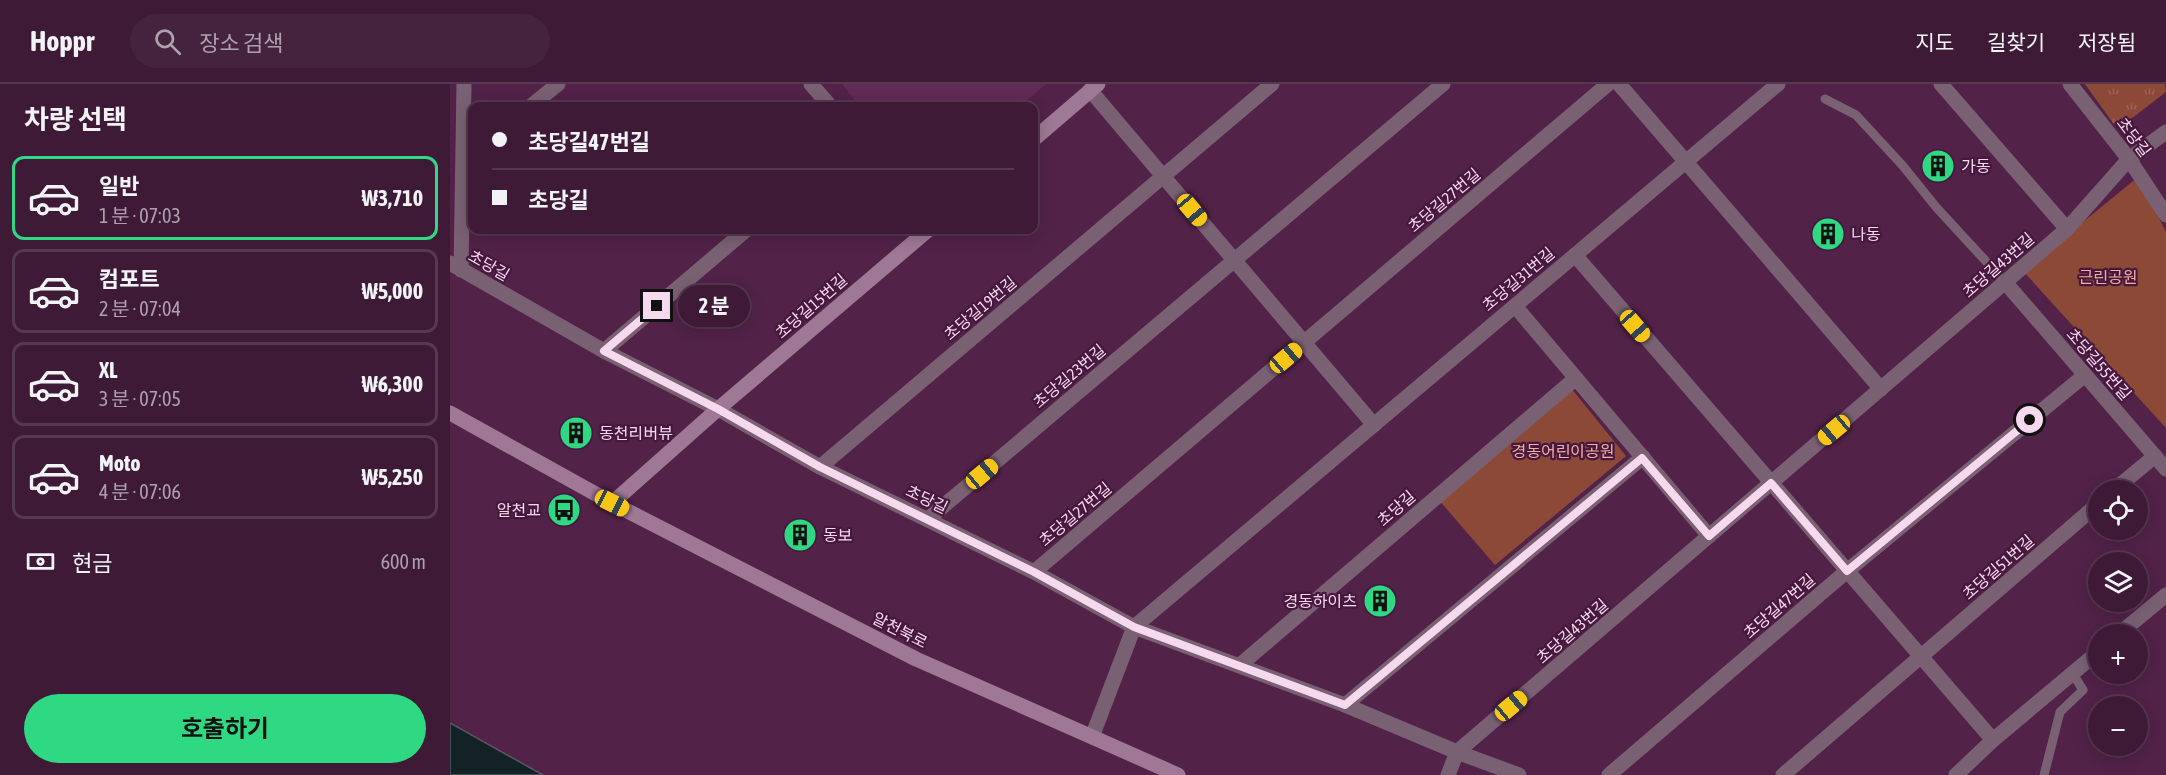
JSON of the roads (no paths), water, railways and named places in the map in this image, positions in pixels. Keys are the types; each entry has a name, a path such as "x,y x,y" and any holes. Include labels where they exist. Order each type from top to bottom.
{"street":[{"path":"456,266 468,160 464,84"},
{"path":"536,102 558,84"},
{"path":"811,84 827,102"},
{"name":"초당길19번길","path":"820,467 1272,84"},
{"name":"초당길23번길","path":"928,519 1443,84"},
{"name":"초당길27번길","path":"1034,572 1608,84"},
{"path":"1619,84 1881,389"},
{"name":"초당길31번길","path":"1134,627 1778,84"},
{"path":"1941,84 2067,229"},
{"name":"초당길","path":"2070,84 2129,159 2166,214"},
{"path":"1038,136 1094,87 1234,261 1374,424"},
{"name":"초당길43번길","path":"1457,752 2067,229 2129,159 2166,132"},
{"path":"604,351 741,234"},
{"name":"초당길15번길","path":"718,409 923,234"},
{"path":"1575,255 1993,740"},
{"name":"초당길","path":"456,266 604,351 718,409 820,467 1034,572 1134,627 1345,705 1457,752 1519,775"},
{"name":"초당길55번길","path":"2005,282 2166,469"},
{"path":"1515,306 1709,536"},
{"name":"초당길47번길","path":"1609,775 1847,571 2085,375"},
{"name":"초당길","path":"1240,666 1575,378"},
{"path":"612,503 718,409"},
{"name":"알천북로","path":"450,413 612,503 916,659 1178,775"},
{"path":"2126,480 2155,456"},
{"path":"1345,705 1642,458"},
{"name":"초당길51번길","path":"1783,775 2088,513"},
{"path":"2131,624 2166,595"},
{"path":"1092,737 1134,627"},
{"path":"1956,775 1993,740 2088,661"},
{"path":"1448,775 1457,752"}],"lane":[{"path":"1826,99 1856,115 2005,282"},
{"path":"2044,775 2061,712 2083,690 2073,674"}],"place":[{"name":"가동","path":"1938,166"},
{"name":"나동","path":"1828,234"},
{"name":"동천리버뷰","path":"576,433"},
{"name":"알천교","path":"564,510"},
{"name":"동보","path":"800,535"},
{"name":"경동하이츠","path":"1380,601"}],"park label":[{"name":"근린공원","path":"2108,277"},
{"name":"경동어린이공원","path":"1563,451"}]}
